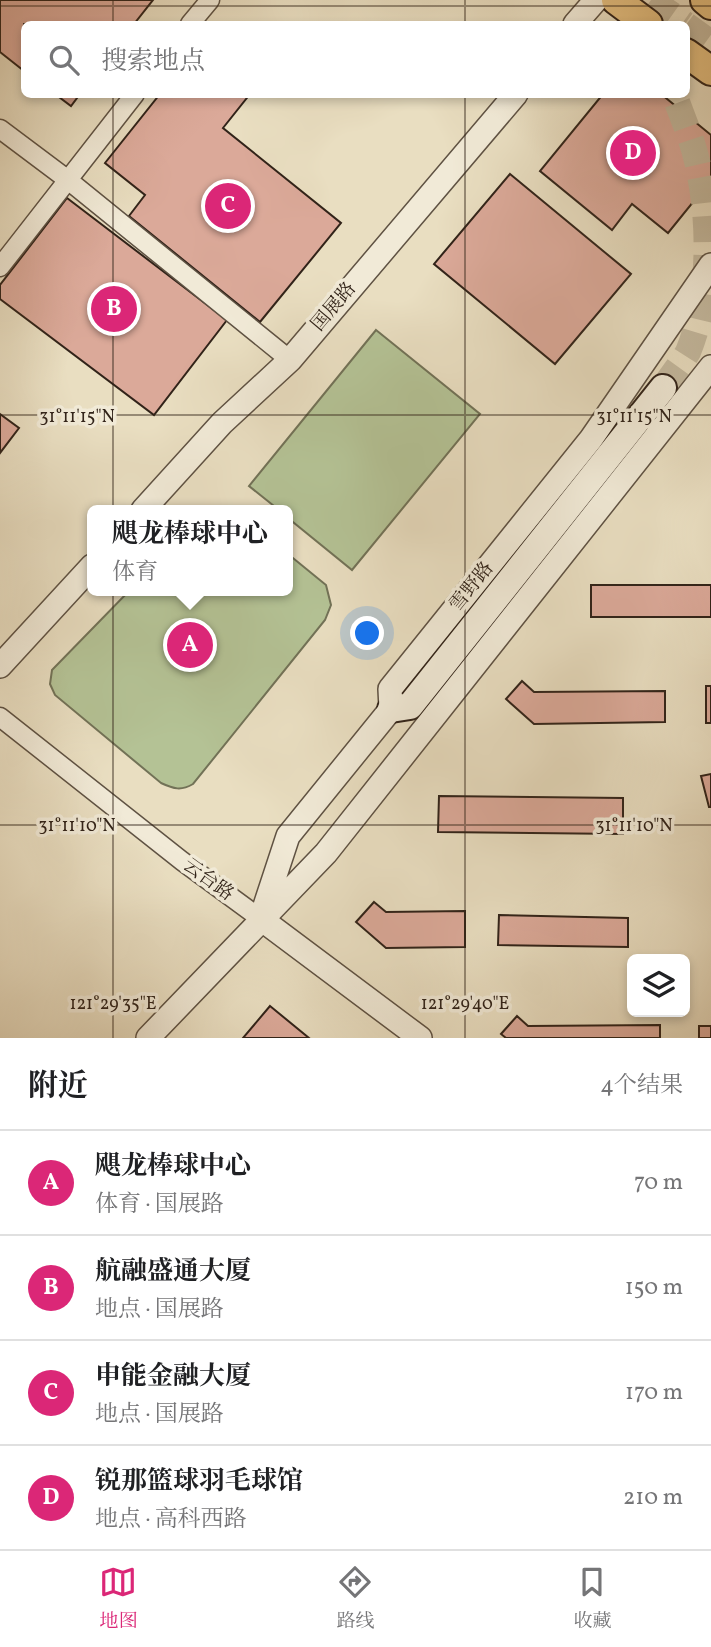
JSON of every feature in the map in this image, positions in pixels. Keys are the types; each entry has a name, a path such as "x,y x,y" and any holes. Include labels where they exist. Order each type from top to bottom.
{"main road":[{"path":"616,0 644,21"},
{"path":"705,0 711,5"},
{"path":"690,55 711,71"},
{"path":"391,709 410,706 663,388"}],"street":[{"path":"192,21 210,0"},
{"path":"578,21 596,0"},
{"path":"0,267 132,98"},
{"name":"国展路","path":"148,505 222,424 290,360 513,98"},
{"path":"0,129 68,180 290,360"},
{"name":"雪野路","path":"261,919 288,836 391,709 390,689 591,439 711,265"},
{"name":"雪野路","path":"148,1038 326,853 711,368"},
{"path":"0,666 87,571"},
{"name":"云台路","path":"0,718 182,861 419,1038"}],"green space":[{"path":"376,330 480,414 352,570 293,522 293,505 273,505 249,486"},
{"path":"293,558 326,585 331,605 325,620 193,784 185,788 161,783 55,695 50,684 52,670 124,596 293,596"}],"building":[{"path":"0,0 153,0 136,21 21,21 21,69 0,52"},
{"path":"60,98 77,98 71,106"},
{"path":"157,98 247,98 223,128 341,223 260,322 129,216 145,195 105,163"},
{"path":"600,98 666,98 711,135 711,180 668,233 632,204 612,230 540,171"},
{"path":"510,174 631,274 555,364 434,264"},
{"path":"67,198 227,320 154,415 0,299 0,285"},
{"path":"0,414 19,428 0,453"},
{"path":"591,585 711,585 711,617 591,617"},
{"path":"522,681 534,692 665,691 665,722 534,724 506,699"},
{"path":"706,686 711,686 711,723 706,723"},
{"path":"711,774 711,807 709,807 701,776"},
{"path":"439,796 623,798 623,834 438,832"},
{"path":"374,902 386,912 465,911 465,947 386,948 356,922"},
{"path":"499,915 628,918 628,947 498,945"},
{"path":"270,1006 309,1038 243,1038"},
{"path":"517,1016 528,1026 660,1025 660,1038 506,1038 501,1034"},
{"path":"699,1026 711,1026 711,1038 699,1038"}],"tunnel":[{"path":"651,0 681,21"},
{"path":"690,28 711,43"},
{"path":"663,388 688,352 696,330 705,283 706,233 702,184 692,144 675,98"}],"place":[{"name":"锐那篮球羽毛球馆","path":"633,153"},
{"name":"申能金融大厦","path":"228,206"},
{"name":"航融盛通大厦","path":"114,309"},
{"name":"飓龙棒球中心","path":"190,645"}]}
